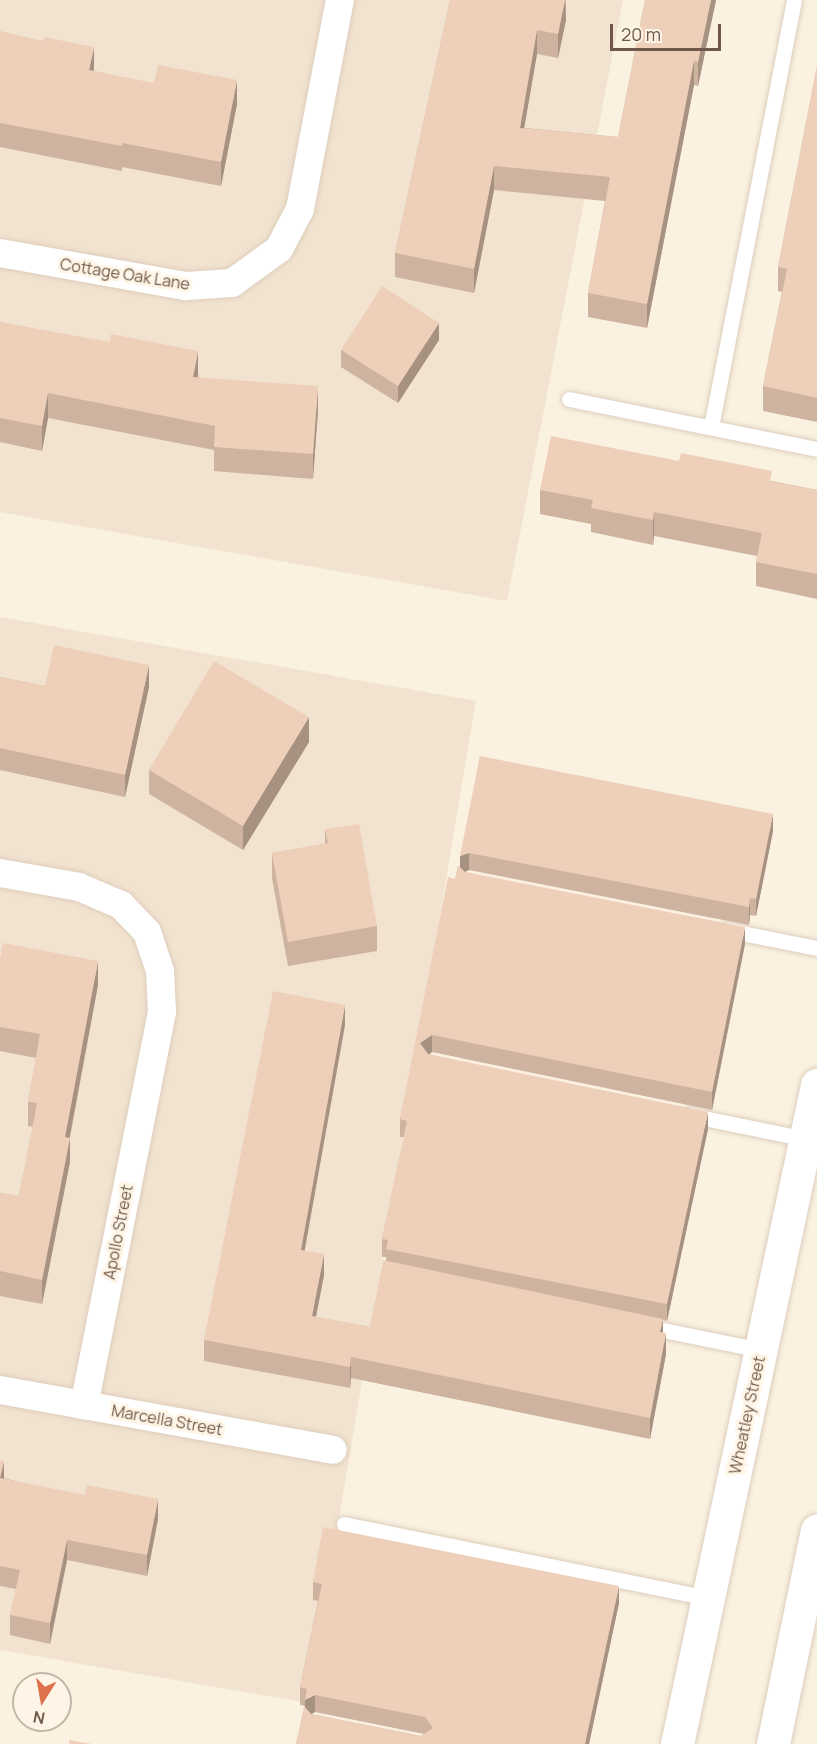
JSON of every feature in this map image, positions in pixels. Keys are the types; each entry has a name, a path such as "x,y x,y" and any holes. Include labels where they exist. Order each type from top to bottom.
{"main road":[{"name":"Wheatley Street","path":"677,1744 817,1085"},
{"path":"773,1744 817,1530"}],"street":[{"name":"Cottage Oak Lane","path":"0,253 186,286 232,283 279,249 300,208 339,0"},
{"name":"Apollo Street","path":"0,873 79,887 121,905 147,932 160,971 162,1012 84,1405"},
{"name":"Marcella Street","path":"0,1390 333,1450"}],"lane":[{"path":"711,428 794,0"},
{"path":"569,399 817,449"},
{"path":"712,928 817,948"},
{"path":"677,1112 806,1139"},
{"path":"622,1322 761,1350"},
{"path":"344,1524 708,1598"}],"shaded area":[{"path":"0,0 623,0 507,601 0,512"},
{"path":"0,617 476,701 308,1703 0,1650"}],"building":[{"path":"450,0 565,0 558,34 537,30 520,128 618,137 645,0 711,0 698,62 694,61 647,304 588,293 610,177 494,166 474,269 395,253"},
{"path":"0,31 43,41 44,37 94,47 89,70 154,83 158,65 237,80 221,162 0,123"},
{"path":"817,66 817,398 763,386 787,269 778,267"},
{"path":"382,286 439,323 398,386 341,350"},
{"path":"0,322 110,342 111,334 198,351 193,377 318,386 313,454 214,447 215,426 48,393 42,426 0,418"},
{"path":"551,436 679,461 681,453 772,471 770,481 817,490 817,574 756,562 762,533 654,512 653,520 591,508 593,500 540,490"},
{"path":"54,645 149,665 125,775 0,748 0,677 45,686"},
{"path":"214,661 309,717 243,826 149,770"},
{"path":"480,756 773,814 756,899 750,898 749,907 469,853 460,856"},
{"path":"359,824 377,926 288,942 272,853 328,843 325,829"},
{"path":"458,865 465,872 745,927 712,1092 432,1035 420,1043 428,1054 708,1112 667,1304 386,1249 388,1240 382,1239 407,1121 400,1119 448,877 455,879"},
{"path":"3,943 98,961 65,1137 70,1138 42,1280 0,1271 0,1193 19,1196 37,1103 28,1102 40,1034 0,1027 0,959"},
{"path":"273,991 345,1005 301,1250 324,1254 312,1316 370,1327 383,1260 663,1319 660,1332 666,1333 650,1418 351,1357 350,1367 204,1340"},
{"path":"0,1460 4,1461 0,1478"},
{"path":"0,1478 85,1495 87,1485 158,1499 147,1555 67,1540 50,1623 10,1615 20,1570 0,1566"},
{"path":"323,1527 619,1586 585,1744 296,1744 304,1706 311,1714 421,1736 433,1728 425,1717 315,1695 305,1700 307,1689 300,1687 322,1584 313,1582"},
{"path":"69,1740 92,1744 69,1744"}]}
